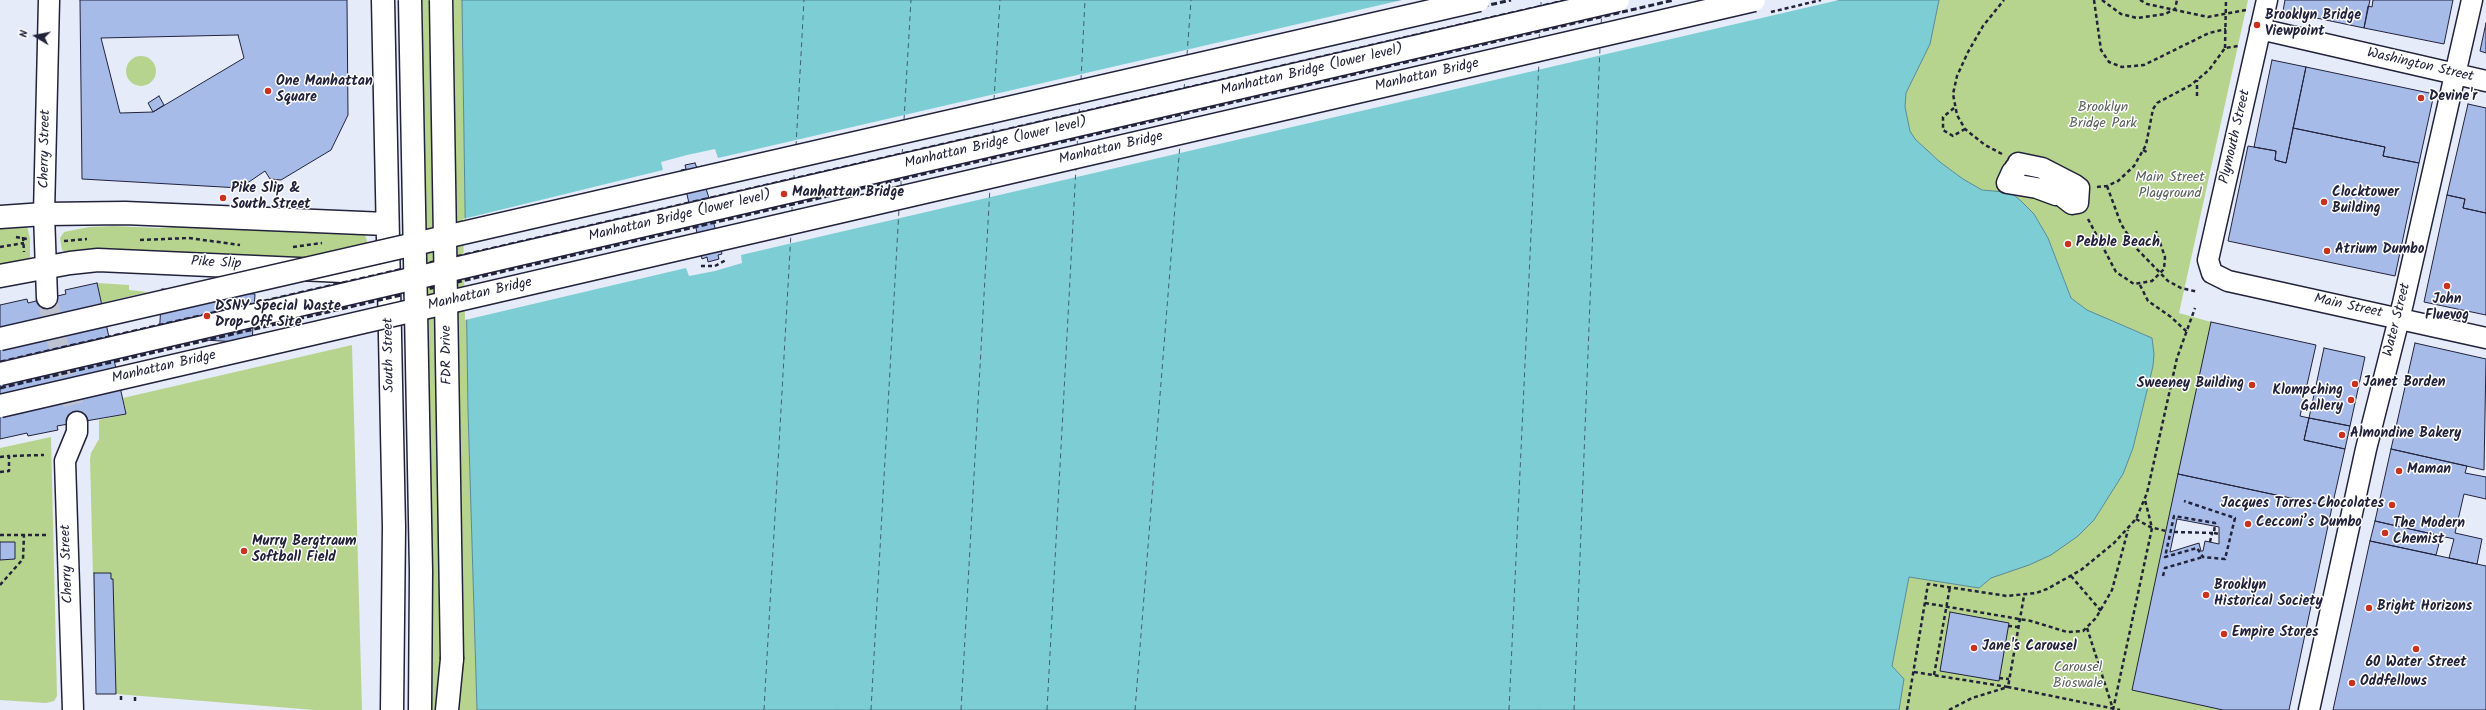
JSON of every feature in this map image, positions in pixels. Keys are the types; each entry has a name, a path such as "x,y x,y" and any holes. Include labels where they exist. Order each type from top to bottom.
{"main road":[{"name":"South Street","path":"383,0 386,224 394,527 392,710"},
{"path":"410,0 421,563 420,710"},
{"name":"FDR Drive","path":"441,0 452,659 447,710"},
{"path":"0,339 1479,0"},
{"name":"Manhattan Bridge (lower level)","path":"0,374 1618,0"},
{"name":"Manhattan Bridge","path":"0,406 1754,0"},
{"path":"0,217 44,214 125,213 386,224"},
{"name":"Pike Slip","path":"0,276 83,261 124,260 388,273"},
{"path":"452,659 453,710"}],"street":[{"name":"Cherry Street","path":"48,298 45,267 44,214 49,0"},
{"name":"Plymouth Street","path":"2212,273 2208,260 2267,0"},
{"name":"Water Street","path":"2308,710 2366,449 2456,74 2472,0"},
{"name":"Washington Street","path":"2260,30 2486,81"},
{"name":"Main Street","path":"2212,273 2228,281 2486,338"},
{"name":"Cherry Street","path":"73,710 65,461 77,432 77,422"}],"path":[{"path":"2004,0 1984,26 1962,65 1954,85 1954,108 1965,129 1985,145 2009,156"},
{"path":"2094,0 2101,50 2109,62 2122,68 2144,65 2210,33 2226,29"},
{"path":"2102,0 2121,14 2136,18 2154,16 2175,9"},
{"path":"2140,0 2147,4 2208,17 2246,10"},
{"path":"2175,9 2177,0"},
{"path":"2225,48 2227,14 2226,0"},
{"path":"2198,292 2175,285 2160,275 2127,235 2115,210 2107,186 2118,181 2128,172 2143,150 2148,137 2153,109 2157,103 2182,92 2197,80 2225,48 2229,46 2240,47"},
{"path":"2196,96 2197,80"},
{"path":"1954,108 1943,117 1943,130 1953,136 1965,129"},
{"path":"2143,150 2149,153"},
{"path":"2075,204 2086,215 2116,272 2128,282 2140,285 2160,275 2165,264 2165,258 2156,231"},
{"path":"22,232 25,255"},
{"path":"16,237 30,239"},
{"path":"133,240 189,238 247,246"},
{"path":"61,241 94,239"},
{"path":"291,247 328,242"},
{"path":"0,247 24,243"},
{"path":"17,252 31,247"},
{"path":"2140,285 2148,302 2171,317 2187,332"},
{"path":"1907,710 1928,584 2007,596 2024,596 2047,589 2071,576 2128,530 2136,519 2145,500 2177,358 2194,308"},
{"path":"0,457 44,454"},
{"path":"0,472 9,471 9,456"},
{"path":"2113,709 2152,528 2145,500"},
{"path":"2163,576 2165,568 2203,556 2225,559 2234,518 2184,502"},
{"path":"2203,556 2197,548 2165,557 2174,516 2215,524 2210,542"},
{"path":"2136,519 2152,528 2166,531"},
{"path":"1925,604 2020,619 2067,632 2077,632 2087,628 2101,611 2116,578 2128,530"},
{"path":"2174,532 2219,534"},
{"path":"0,535 46,535"},
{"path":"0,585 23,559 24,535"},
{"path":"2071,576 2101,611"},
{"path":"1934,675 1950,587"},
{"path":"2008,688 2024,596"},
{"path":"2008,626 2019,627"},
{"path":"2087,628 2113,709"},
{"path":"1914,672 2008,688 2120,710"},
{"path":"1999,678 2009,679"},
{"path":"1950,710 1972,698 2008,688"},
{"path":"121,694 121,700"},
{"path":"135,696 135,701"}],"green space":[{"path":"405,0 462,0 468,410 477,710 415,710"},
{"name":"Brooklyn Bridge Park","path":"1939,0 2248,0 2179,313 2211,322 2132,690 2223,710 1899,710 1904,679 1892,666 1909,577 1979,588 1991,578 2008,571 2094,520 2123,474 2133,448 2153,366 2152,338 2087,310 2071,298 2048,238 2034,214 2022,202 2014,195 1982,190 1963,179 1940,162 1915,139 1910,131 1905,107 1906,93 1930,44"},
{"path":"141,56 147,57 155,65 155,77 147,85 141,86 135,85 127,77 126,71 127,65 135,57"},
{"path":"27,226 30,239 30,259 0,266 0,227"},
{"path":"113,226 159,228 187,226 362,234 365,235 367,241 366,247 350,260 68,253 62,250 60,238 64,232 89,227"},
{"path":"97,283 129,285 129,290 148,292 101,303"},
{"path":"352,345 362,710 315,710 116,694 96,694 90,459 91,453 99,439 99,420 126,414 123,398"},
{"path":"51,437 57,696 54,701 46,703 0,700 0,448"}],"water":[{"path":"462,0 1939,0 1930,44 1906,93 1905,107 1910,131 1915,139 1940,162 1963,179 1982,190 2005,192 2014,195 2022,202 2034,214 2048,238 2071,298 2087,310 2152,338 2154,354 2153,366 2133,448 2123,474 2094,520 2078,536 2051,555 2029,565 1991,578 1979,588 1909,577 1892,666 1904,679 1899,710 477,710 468,410"}],"pier":[{"name":"Manhattan Bridge","path":"1402,0 1839,0 741,255 742,263 715,271 689,276 686,268 465,320 463,219 663,170 661,162 687,155 715,149 718,158"}],"building":[{"name":"One Manhattan Square","path":"80,0 347,0 348,115 331,150 281,180 270,179 265,171 240,188 82,179","holes":["238,35 244,58 153,112 120,113 101,38"]},
{"path":"2285,0 2370,0 2364,28 2283,11"},
{"path":"2373,0 2453,0 2444,44 2364,28 2368,6 2372,7"},
{"path":"2486,23 2486,53 2480,51"},
{"path":"2272,60 2306,67 2286,163 2275,160 2276,151 2254,147"},
{"path":"2306,67 2434,94 2419,163 2383,156 2385,147 2293,128"},
{"path":"159,96 164,105 153,112 148,103"},
{"path":"2468,104 2486,108 2486,213 2463,208 2465,199 2447,195"},
{"name":"Clocktower Building","path":"2293,128 2385,147 2383,156 2419,163 2395,276 2228,241 2248,146 2276,151 2275,160 2286,163"},
{"path":"695,163 697,168 702,166 704,176 702,176 709,198 707,198 722,254 718,255 719,259 708,262 707,257 702,259 691,202 689,203 681,170 686,169 685,165"},
{"path":"2447,195 2465,199 2463,208 2486,213 2486,315 2424,302"},
{"path":"97,283 126,414 57,426 58,430 28,436 27,433 0,439 0,305 27,299 28,303 66,294 65,290"},
{"name":"DSNY Special Waste Drop-Off Site","path":"162,289 255,294 252,343 159,337"},
{"name":"Sweeney Building","path":"2211,322 2316,345 2300,416 2309,418 2304,440 2345,449 2332,507 2178,474"},
{"path":"2415,343 2486,359 2484,470 2391,449"},
{"path":"2324,348 2365,357 2350,426 2309,418"},
{"path":"2309,418 2350,426 2345,449 2304,440"},
{"path":"2391,449 2467,466 2465,473 2486,477 2486,499 2464,494 2455,533 2482,539 2477,564 2449,558 2454,539 2375,521"},
{"name":"Empire Stores","path":"2178,474 2332,507 2289,710 2223,710 2132,690","holes":["2177,519 2219,527 2219,544 2205,541 2203,551 2201,551 2199,543 2170,552"]},
{"path":"2375,521 2441,536 2436,555 2370,541"},
{"name":"60 Water Street","path":"2370,541 2486,566 2486,710 2333,710"},
{"path":"0,542 15,542 15,559 0,560"},
{"path":"94,573 111,573 111,579 113,579 116,694 96,694"},
{"name":"Jane's Carousel","path":"1950,612 2009,623 1999,681 1940,671"}],"ferry route":[{"path":"796,146 804,0"},
{"path":"904,120 911,0"},
{"path":"994,100 1000,0"},
{"path":"1081,80 1085,0"},
{"path":"1187,55 1191,0"},
{"path":"1541,0 1541,7"},
{"path":"1601,24 1602,15"},
{"path":"1539,39 1540,29"},
{"path":"1574,710 1600,47"},
{"path":"1509,710 1539,61"},
{"path":"1184,89 1185,79"},
{"path":"1079,114 1080,101"},
{"path":"1181,121 1182,112"},
{"path":"993,121 993,134"},
{"path":"1077,146 1078,135"},
{"path":"902,154 903,144"},
{"path":"1135,710 1180,144"},
{"path":"991,155 991,166"},
{"path":"794,167 794,180"},
{"path":"1047,710 1076,167"},
{"path":"901,177 901,186"},
{"path":"961,710 990,187"},
{"path":"792,201 792,212"},
{"path":"871,710 899,209"},
{"path":"764,710 791,233"}],"tunnel":[{"path":"47,298 77,422"}],"railway":[{"path":"0,347 1511,0"},
{"path":"0,362 1568,0"},
{"path":"0,388 1674,0"},
{"path":"0,399 1720,0"}],"place":[{"name":"Brooklyn Bridge Viewpoint","path":"2257,25"},
{"name":"One Manhattan Square","path":"268,91"},
{"name":"Devine'r","path":"2421,98"},
{"name":"Manhattan Bridge","path":"784,194"},
{"name":"Pike Slip & South Street","path":"223,198"},
{"name":"Clocktower Building","path":"2324,202"},
{"name":"Pebble Beach","path":"2068,244"},
{"name":"Atrium Dumbo","path":"2327,251"},
{"name":"John Fluevog","path":"2447,286"},
{"name":"DSNY Special Waste Drop-Off Site","path":"207,316"},
{"name":"Janet Borden","path":"2355,384"},
{"name":"Sweeney Building","path":"2252,385"},
{"name":"Klompching Gallery","path":"2351,400"},
{"name":"Almondine Bakery","path":"2342,435"},
{"name":"Maman","path":"2399,471"},
{"name":"Jacques Torres Chocolates","path":"2392,505"},
{"name":"Cecconi’s Dumbo","path":"2248,524"},
{"name":"The Modern Chemist","path":"2385,533"},
{"name":"Murry Bergtraum Softball Field","path":"244,551"},
{"name":"Brooklyn Historical Society","path":"2206,595"},
{"name":"Bright Horizons","path":"2369,608"},
{"name":"Empire Stores","path":"2224,634"},
{"name":"Jane's Carousel","path":"1974,648"},
{"name":"60 Water Street","path":"2416,649"},
{"name":"Oddfellows","path":"2352,683"}],"park label":[{"name":"Main Street Playground","path":"2170,188"},
{"name":"Carousel Bioswale","path":"2078,678"}]}
